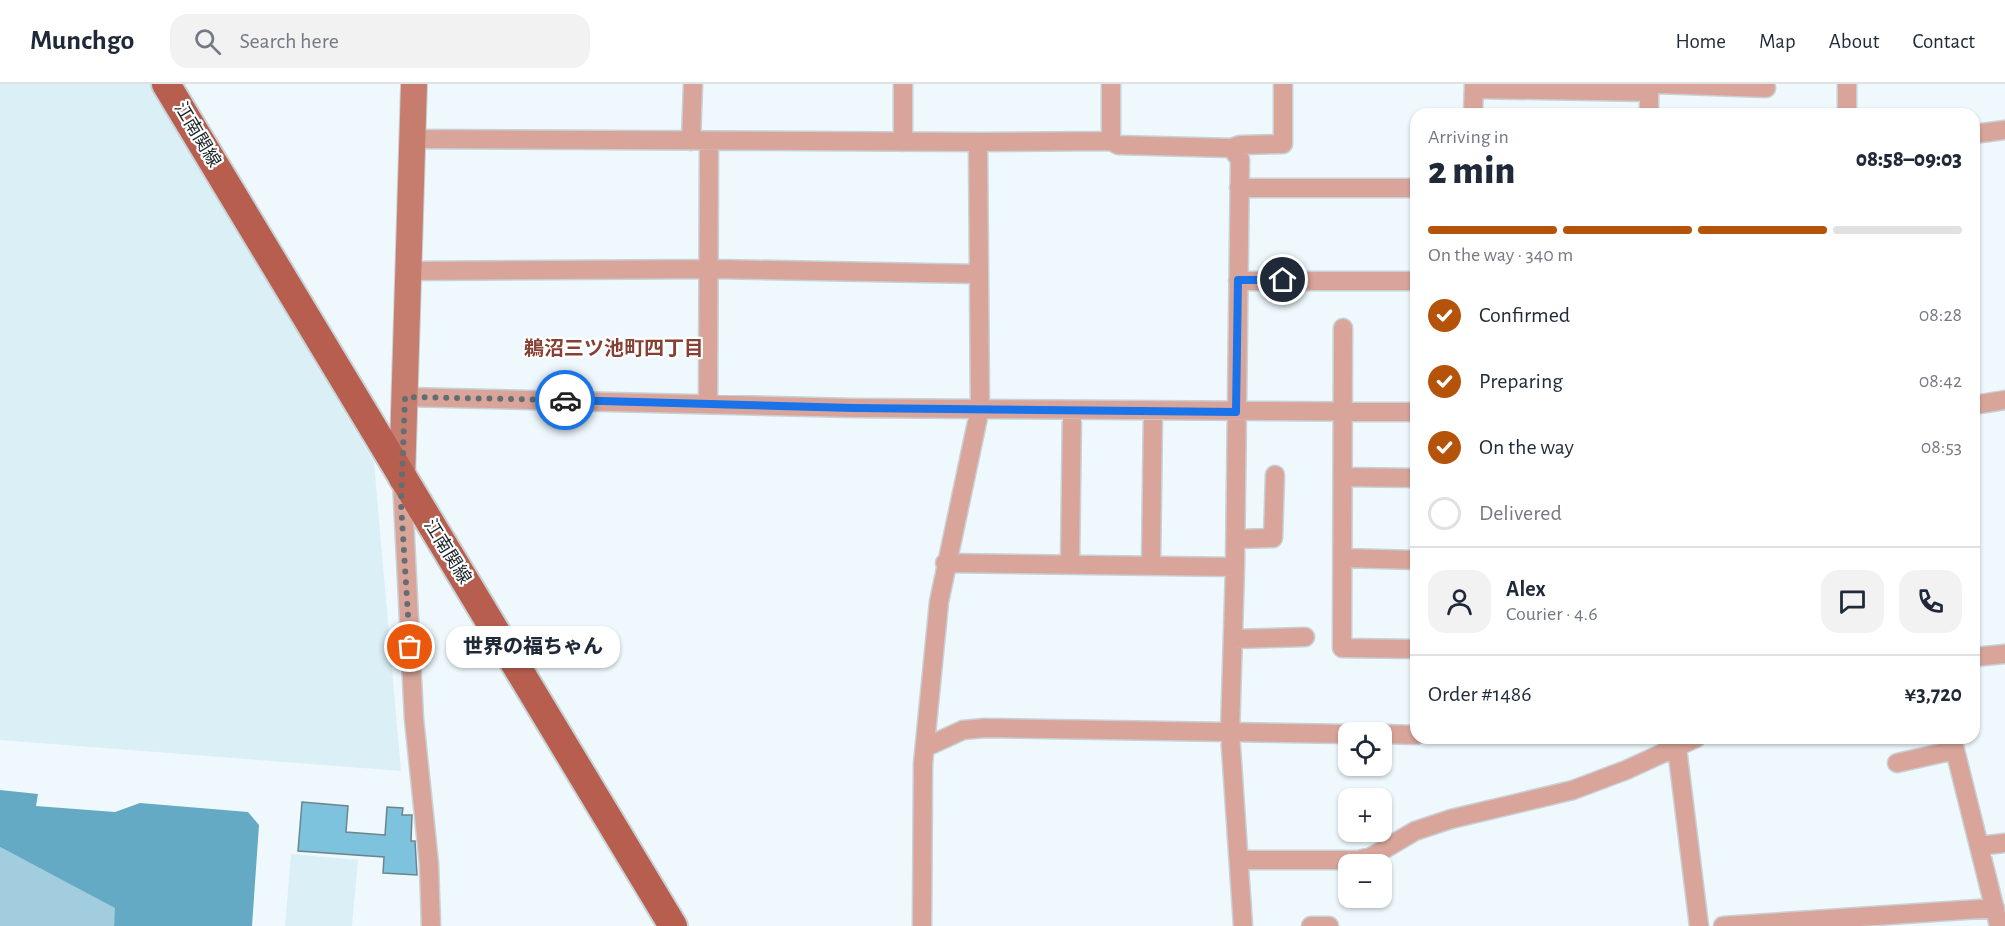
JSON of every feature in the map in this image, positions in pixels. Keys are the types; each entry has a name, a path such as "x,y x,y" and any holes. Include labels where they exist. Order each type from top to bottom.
{"main road":[{"name":"江南関線","path":"166,84 673,926"}],"street":[{"path":"414,84 402,479 414,719 429,864 431,926"},
{"path":"693,84 700,141 709,270 708,404"},
{"path":"903,84 903,142"},
{"path":"1111,84 1111,141"},
{"path":"412,139 1111,141 1118,145 1231,148 1240,145 1283,144 1283,84"},
{"path":"1846,108 1847,84"},
{"path":"1473,108 1474,87 1766,88"},
{"path":"1650,108 1652,87"},
{"path":"1980,133 2005,130"},
{"path":"922,926 926,747 939,602 945,563 980,408 978,142"},
{"path":"1231,148 1240,159 1236,539 1230,733 1243,926"},
{"path":"1239,188 1410,188"},
{"path":"409,271 709,270 979,274"},
{"path":"1238,280 1410,281"},
{"path":"1343,328 1342,648 1410,649"},
{"path":"405,397 1072,410 1410,412"},
{"path":"1980,404 2005,400"},
{"path":"1070,564 1072,410"},
{"path":"1151,566 1153,411"},
{"path":"1236,539 1274,538 1275,475"},
{"path":"1343,477 1410,478"},
{"path":"1343,558 1410,560"},
{"path":"945,563 1235,567"},
{"path":"1233,639 1305,637"},
{"path":"1980,656 2005,654"},
{"path":"926,747 963,730 985,728 1338,734"},
{"path":"1392,734 1410,735"},
{"path":"1240,860 1358,860 1371,857 1415,831 1451,819 1573,789 1669,744"},
{"path":"1671,744 1699,926"},
{"path":"1897,763 1954,744 2000,926"},
{"path":"1979,846 2005,843"},
{"path":"1722,926 1995,908"},
{"path":"1311,926 1329,926"}],"shaded area":[{"path":"0,84 150,84 374,462 401,771 0,740"},
{"path":"0,790 38,794 36,806 115,812 140,803 248,812 259,825 252,926 114,926 115,908 0,847"},
{"path":"0,847 116,908 114,926 0,926"},
{"path":"291,854 358,860 352,926 285,926"}],"building":[{"path":"302,802 348,806 346,832 385,835 387,807 403,808 402,815 412,815 411,841 415,841 417,875 383,873 384,857 298,851"}],"way so far":[{"path":"410,647 401,504 405,397 565,400"}],"place":[{"name":"世界の福ちゃん","path":"410,647"}],"district":[{"name":"鵜沼三ツ池町四丁目","path":"614,349"}],"route":[{"path":"565,400 853,408 1236,412 1238,280 1283,280"}]}
